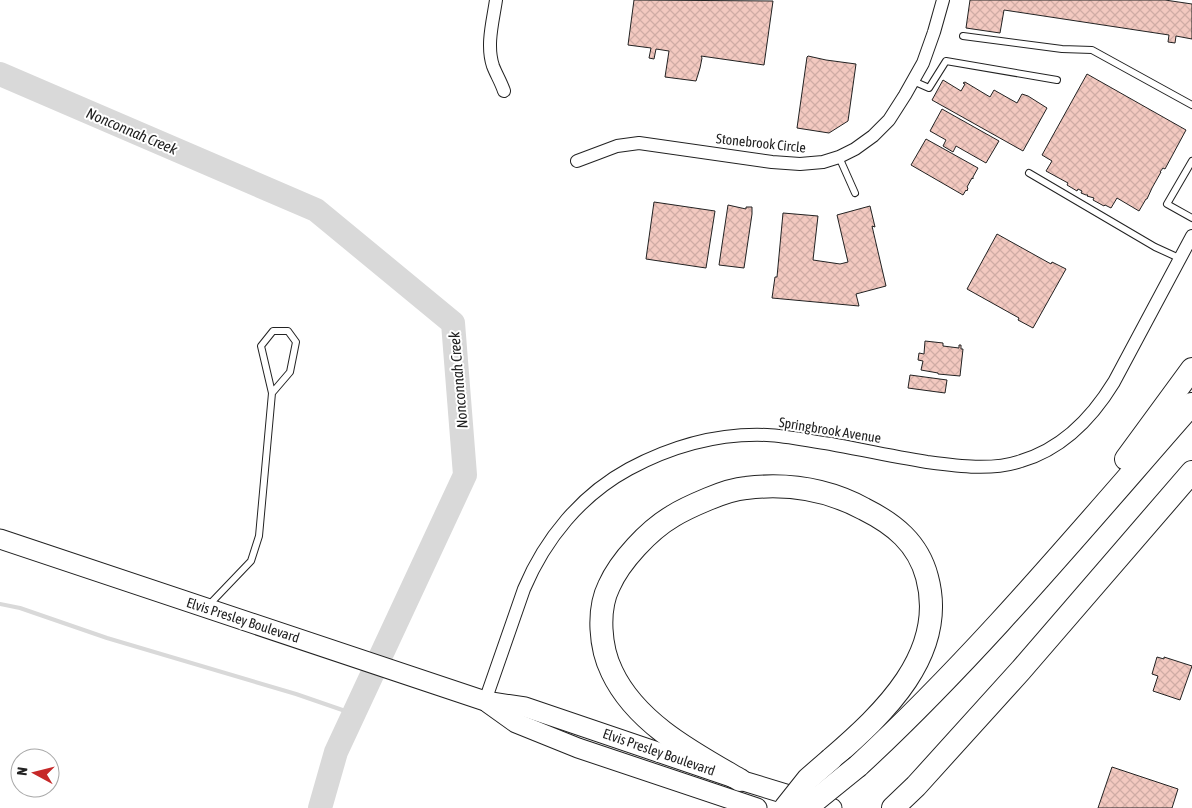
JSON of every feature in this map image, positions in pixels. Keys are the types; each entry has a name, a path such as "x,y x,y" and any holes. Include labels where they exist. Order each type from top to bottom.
{"highway":[{"path":"1042,575 1192,369"},
{"path":"806,808 858,766 889,737 987,637 1192,404"},
{"path":"893,808 916,786 1021,670 1192,472"},
{"path":"740,780 692,752 665,733 634,704 621,688 611,671 604,650 602,619 604,602 608,588 617,572 633,551 671,517 694,505 744,488 772,486 821,491 847,500 871,512 893,526 908,539 920,558 926,574 930,589 931,613 927,634 918,660 901,689 877,717 808,779 785,808"}],"main road":[{"name":"Elvis Presley Boulevard","path":"0,539 485,701 525,707 740,780 832,808"},
{"name":"Elvis Presley Boulevard","path":"485,701 516,723 578,748 757,808"}],"street":[{"path":"496,0 490,39 490,53 504,91"},
{"name":"Stonebrook Circle","path":"578,161 617,146 631,143 800,164 823,162 839,157 855,149 873,136 889,120 906,95 923,62 943,0"},
{"name":"Springbrook Avenue","path":"485,701 524,589 542,552 566,521 590,496 621,474 656,455 672,449 701,441 736,435 798,438 959,466 1007,465 1031,458 1045,452 1071,434 1084,423 1105,398 1192,236"}],"lane":[{"path":"963,36 1062,49 1092,50 1192,105"},
{"path":"913,81 928,88 946,61 1057,80"},
{"path":"839,157 856,193"},
{"path":"1192,161 1166,204 1192,218"},
{"path":"1030,173 1155,247 1179,258"},
{"path":"206,608 251,561 259,536 272,393 262,346 273,331 288,331 296,342 290,372 272,393"}],"building":[{"path":"634,0 773,1 764,65 701,56 696,81 665,77 669,51 656,49 654,59 649,58 651,48 628,45"},
{"path":"970,0 1165,0 1192,4 1192,39 1176,36 1175,43 1168,42 1169,35 1004,10 1000,33 966,28"},
{"path":"808,56 856,64 848,121 829,133 797,128"},
{"path":"1087,74 1186,130 1139,211 1117,198 1111,208 1104,206 1093,200 1094,198 1081,193 1082,191 1078,189 1077,191 1067,185 1068,183 1046,171 1052,161 1042,155"},
{"path":"943,80 961,91 965,82 990,97 994,90 1017,103 1022,94 1047,108 1023,151 932,100"},
{"path":"942,109 999,141 986,163 956,146 953,152 943,146 946,140 930,131"},
{"path":"926,139 978,168 967,187 967,191 963,195 911,165"},
{"path":"654,202 715,211 706,268 646,259"},
{"path":"728,205 746,209 746,207 752,207 744,268 719,265"},
{"path":"870,206 875,227 872,226 886,286 856,294 859,306 772,298 775,277 777,277 783,213 818,216 813,260 840,264 848,262 837,215"},
{"path":"997,234 1051,264 1052,262 1066,269 1033,328 967,289"},
{"path":"925,341 943,343 943,346 959,348 959,345 961,345 961,349 963,349 960,376 921,370 923,361 918,360 919,353 924,354"},
{"path":"910,375 947,380 945,393 908,388"},
{"path":"1157,657 1164,659 1164,657 1192,666 1180,700 1153,691 1158,676 1152,674"},
{"path":"1112,767 1178,789 1172,808 1098,808"}],"waterway":[{"name":"Nonconnah Creek","path":"0,74 316,210 453,323 465,475 336,752 320,808"},
{"path":"0,604 20,608 107,638 296,694 354,714"}]}
